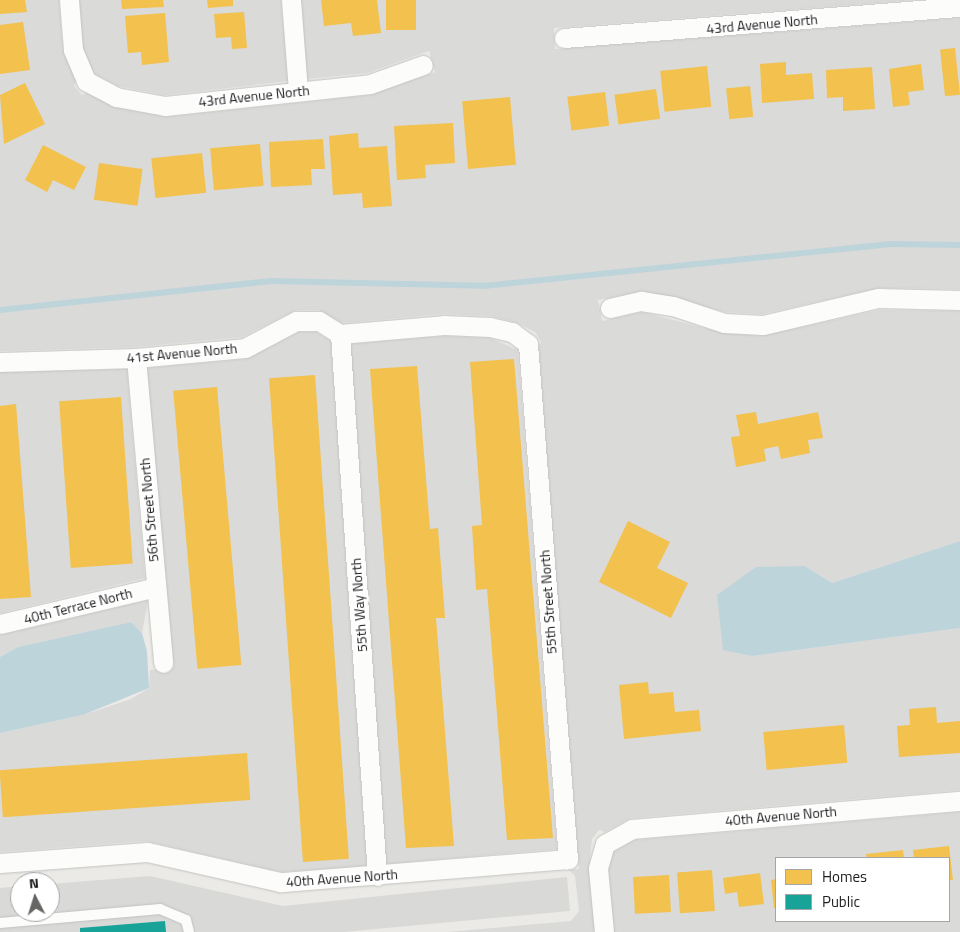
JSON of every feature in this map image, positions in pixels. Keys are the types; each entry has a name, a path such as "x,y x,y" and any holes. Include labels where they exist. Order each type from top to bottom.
{"street":[{"name":"43rd Avenue North","path":"69,0 73,50 86,81 116,97 165,106 370,84 423,64"},
{"path":"290,0 298,91"},
{"name":"43rd Avenue North","path":"564,38 960,7"},
{"path":"610,308 641,302 673,306 724,322 763,325 878,298 960,300"},
{"name":"41st Avenue North","path":"0,362 136,358 245,348 296,321 319,321 340,334"},
{"name":"55th Street North","path":"340,334 444,325 490,327 512,332 528,344 568,859"},
{"name":"55th Way North","path":"340,334 377,876"},
{"name":"56th Street North","path":"136,358 163,663"},
{"name":"40th Terrace North","path":"0,624 156,587"},
{"name":"40th Avenue North","path":"604,932 598,868 605,844 632,829 960,801"},
{"name":"40th Avenue North","path":"0,862 147,852 280,882 377,876 568,859"}],"lane":[{"path":"0,923 160,909 186,920 189,932"}],"shaded area":[{"path":"0,0 59,0 63,50 76,81 74,86 82,95 87,93 114,107 166,117 370,95 435,72 429,51 367,73 307,79 300,0 913,0 554,28 555,49 960,18 960,289 879,288 762,314 726,312 642,291 598,300 602,321 642,312 724,333 762,336 879,310 960,311 960,541 832,583 805,566 752,656 960,628 960,790 631,818 605,832 599,830 592,839 589,869 595,932 447,932 571,921 579,911 575,876 569,870 579,869 538,347 541,342 536,333 518,323 491,316 443,314 342,323 319,310 296,310 242,337 135,347 0,351"},
{"path":"79,0 281,0 288,81 165,95 118,86 93,73 82,47"},
{"path":"299,332 316,332 331,341 367,866 280,872 146,841 0,852 0,733 83,715 131,699 149,688 150,670 173,668 147,368 246,359"},
{"path":"444,336 490,338 518,350 557,849 386,864 350,344"},
{"path":"127,369 145,578 0,613 0,372"},
{"path":"148,600 142,633 131,622 18,647 0,657 0,635"},
{"path":"960,812 960,932 614,932 608,870 613,852 635,840"},
{"path":"150,876 283,906 567,877 570,911 344,932 0,932 0,888 10,887 10,922 60,922 60,883"}],"water":[{"path":"960,541 960,628 752,656 723,650 717,595 756,567 805,566 832,583"},
{"path":"131,622 142,633 147,651 149,688 83,715 0,733 0,657 18,647"}],"building: Homes":[{"path":"0,0 25,0 27,12 0,14"},
{"path":"121,0 163,0 164,7 122,9"},
{"path":"207,0 233,0 233,6 208,8"},
{"path":"321,0 377,0 381,33 353,36 351,23 324,26"},
{"path":"386,0 416,0 416,30 386,30"},
{"path":"244,12 247,48 232,49 231,37 216,38 214,14"},
{"path":"165,13 169,62 142,65 141,52 128,53 125,16"},
{"path":"23,22 30,70 0,74 0,25"},
{"path":"955,48 960,95 945,96 940,50"},
{"path":"786,62 786,75 812,73 814,99 762,103 760,64"},
{"path":"921,64 924,90 908,92 910,105 893,107 889,69"},
{"path":"707,66 711,107 665,112 660,71"},
{"path":"872,67 875,109 843,111 843,97 827,98 826,70"},
{"path":"25,83 45,124 4,144 0,95"},
{"path":"750,86 753,117 729,119 726,89"},
{"path":"656,89 660,119 619,125 614,95"},
{"path":"605,92 609,126 571,130 567,97"},
{"path":"510,97 516,165 468,169 462,101"},
{"path":"453,123 455,163 425,165 426,178 397,180 394,126"},
{"path":"358,133 359,148 387,146 392,206 363,208 362,193 333,195 329,136"},
{"path":"323,139 325,169 311,169 312,185 271,187 269,142"},
{"path":"260,144 264,186 214,190 210,148"},
{"path":"43,145 86,167 74,190 53,180 47,192 25,180"},
{"path":"202,153 206,193 155,198 151,158"},
{"path":"99,163 143,169 137,206 94,200"},
{"path":"514,359 553,838 507,840 487,589 476,590 472,526 482,525 470,362"},
{"path":"417,366 430,529 438,528 445,618 436,618 454,846 406,848 370,369"},
{"path":"315,375 349,859 303,862 269,378"},
{"path":"217,387 241,665 197,669 173,391"},
{"path":"121,397 133,564 71,568 59,401"},
{"path":"16,404 31,597 0,599 0,406"},
{"path":"756,412 758,424 818,412 823,438 808,440 810,453 781,459 778,446 764,449 766,461 736,467 731,437 740,436 736,415"},
{"path":"628,521 670,542 657,568 688,583 671,618 599,582"},
{"path":"648,682 649,694 673,692 675,712 699,710 701,731 624,739 619,685"},
{"path":"936,707 937,723 960,721 960,753 899,757 897,726 910,725 909,709"},
{"path":"844,725 847,763 767,770 763,732"},
{"path":"247,753 250,800 3,817 0,770"},
{"path":"949,846 953,880 950,880 950,857 914,857 913,850"},
{"path":"903,850 904,857 867,857 866,854"},
{"path":"712,870 715,911 680,913 677,872"},
{"path":"760,873 764,904 739,907 737,892 725,894 723,878"},
{"path":"669,875 671,912 635,914 633,877"},
{"path":"775,879 775,908 774,908 771,880"}],"building: Public":[{"path":"165,921 166,932 80,932 80,928"}],"waterway":[{"path":"0,310 271,281 484,286 891,244 960,245"}]}
